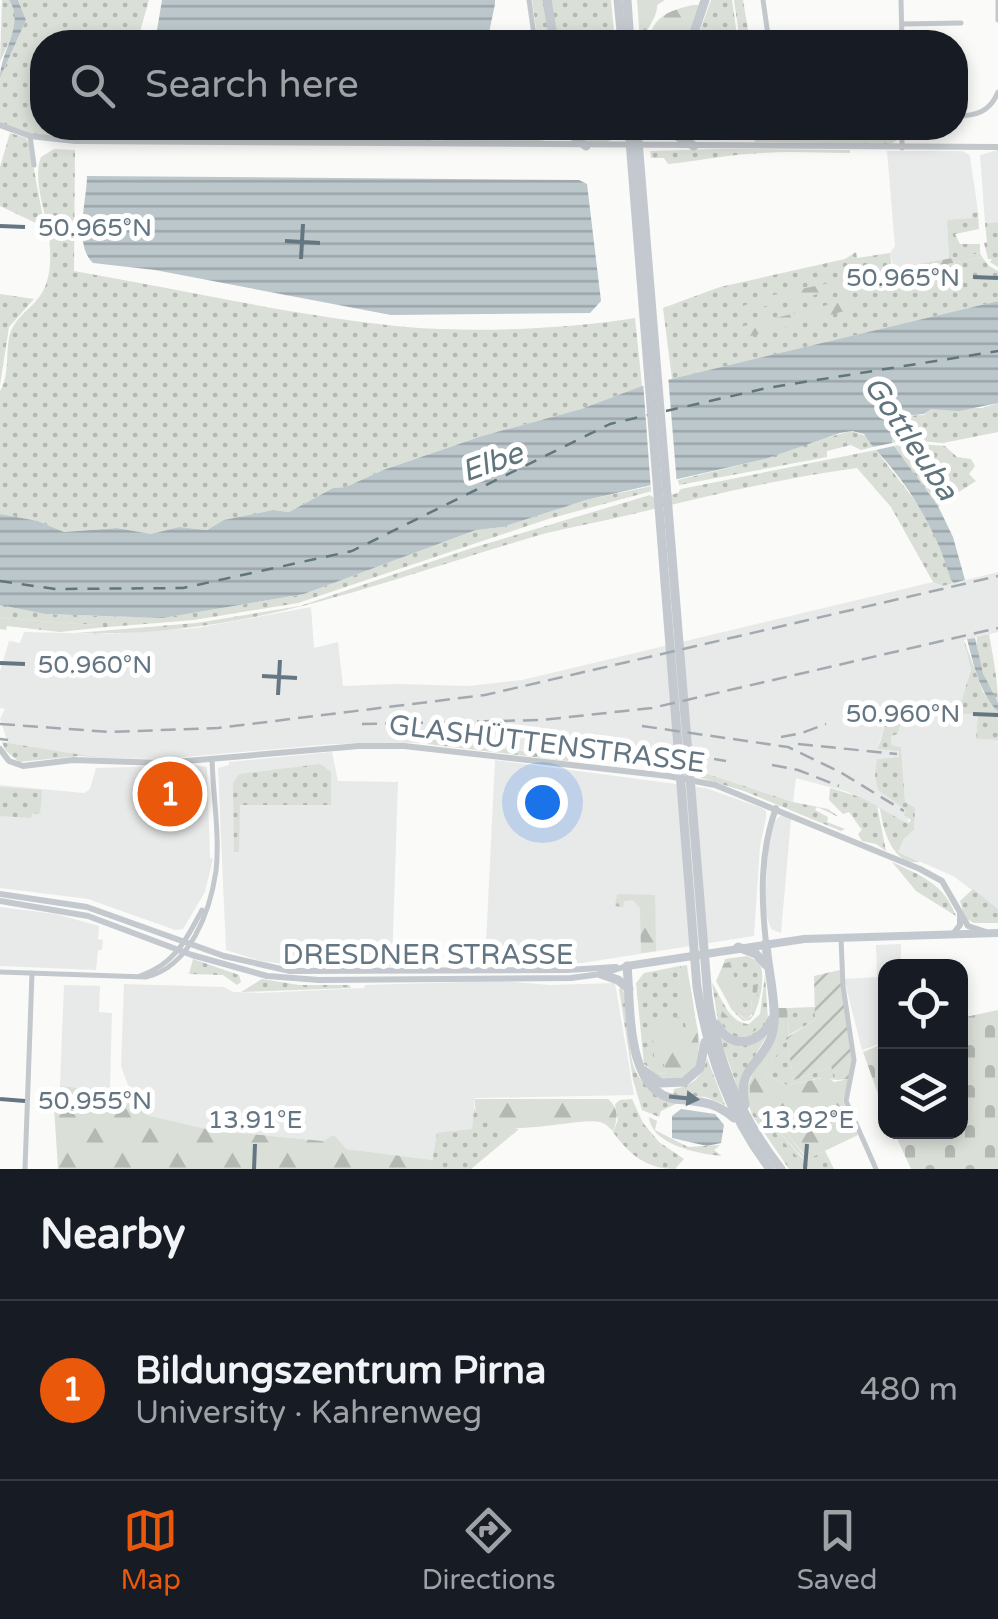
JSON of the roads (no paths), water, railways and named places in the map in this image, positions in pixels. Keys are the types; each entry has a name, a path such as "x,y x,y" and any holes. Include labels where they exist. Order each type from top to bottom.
{"highway":[{"path":"548,0 552,30"},
{"path":"618,0 621,30"},
{"path":"627,0 629,30"},
{"path":"695,30 705,0"},
{"path":"561,140 561,146"},
{"path":"578,140 586,146"},
{"path":"630,140 701,977 721,1033 740,1042 763,1035 773,1012"},
{"path":"638,140 704,1029 703,1062 688,1080 661,1083 638,1063"},
{"path":"668,147 669,140"},
{"path":"682,140 694,146"},
{"path":"752,1126 743,1083 747,1070 772,1038 766,943"},
{"path":"738,947 756,954 768,967"},
{"path":"627,966 638,1063 645,1080 657,1092 713,1103 740,1123"},
{"path":"602,972 629,990"},
{"path":"708,998 718,1048 732,1086 752,1126 781,1169"},
{"path":"704,1029 723,1087 740,1123 770,1169"}],"main road":[{"name":"DRESDNER STRASSE","path":"0,894 86,907 256,966 316,972 602,972"},
{"name":"DRESDNER STRASSE","path":"0,901 88,916 183,952 254,973 319,980 571,978 766,943 993,933"}],"street":[{"path":"529,0 534,30"},
{"path":"762,0 767,30"},
{"path":"902,0 902,30"},
{"path":"998,0 998,20"},
{"path":"902,24 961,23"},
{"path":"968,115 986,110 998,92"},
{"path":"0,125 30,136"},
{"path":"31,140 34,165"},
{"path":"75,140 998,147"},
{"path":"902,140 902,148"},
{"name":"GLASHÜTTENSTRASSE","path":"0,749 8,761 24,766 73,760 147,764 359,746 423,747 689,779 734,791 920,869 942,882 968,926 993,933"},
{"path":"188,943 197,931 216,870 212,760"},
{"path":"766,943 765,846 776,808"},
{"path":"0,972 155,976 183,952 208,898"},
{"path":"952,934 960,925 960,912"},
{"path":"197,931 208,951"},
{"path":"841,938 843,986 854,1060 846,1101 876,1169"},
{"path":"160,943 166,951 166,964"},
{"path":"129,978 166,964 183,952"},
{"path":"25,1169 32,973"}],"water":[{"path":"9,0 18,0 26,20 0,78 14,28"},
{"path":"162,0 495,0 490,30 157,30"},
{"path":"87,176 579,180 587,184 601,301 590,313 391,315 155,270 93,263 82,233"},
{"name":"Elbe","path":"998,301 998,403 959,411 931,409 924,414 902,416 892,426 892,443 873,447 864,434 840,433 765,459 586,500 503,527 476,530 304,594 163,618 45,614 0,605 0,514 38,521 64,532 117,528 151,534 179,527 207,530 224,520 273,510 289,512 333,488 346,487 383,470 482,436 581,409 642,386"},
{"path":"894,446 938,506 953,537 965,580 951,580 921,511 876,450"},
{"path":"975,638 998,712 986,696 975,668 967,639"},
{"path":"681,1109 715,1114 724,1125 721,1143 707,1146 672,1138 672,1116"}],"railway":[{"path":"0,724 110,732 218,728 485,695 998,576"},
{"path":"362,724 542,720 652,708 998,628"},
{"path":"781,737 826,724"},
{"path":"642,726 788,747 840,772 904,811"},
{"path":"0,739 8,740"},
{"path":"798,744 897,754"},
{"path":"646,748 726,761"},
{"path":"772,765 798,770 839,786"}],"place":[{"name":"Bildungszentrum Pirna","path":"170,794"}],"water label":[{"name":"Gottleuba","path":"911,438"}]}
